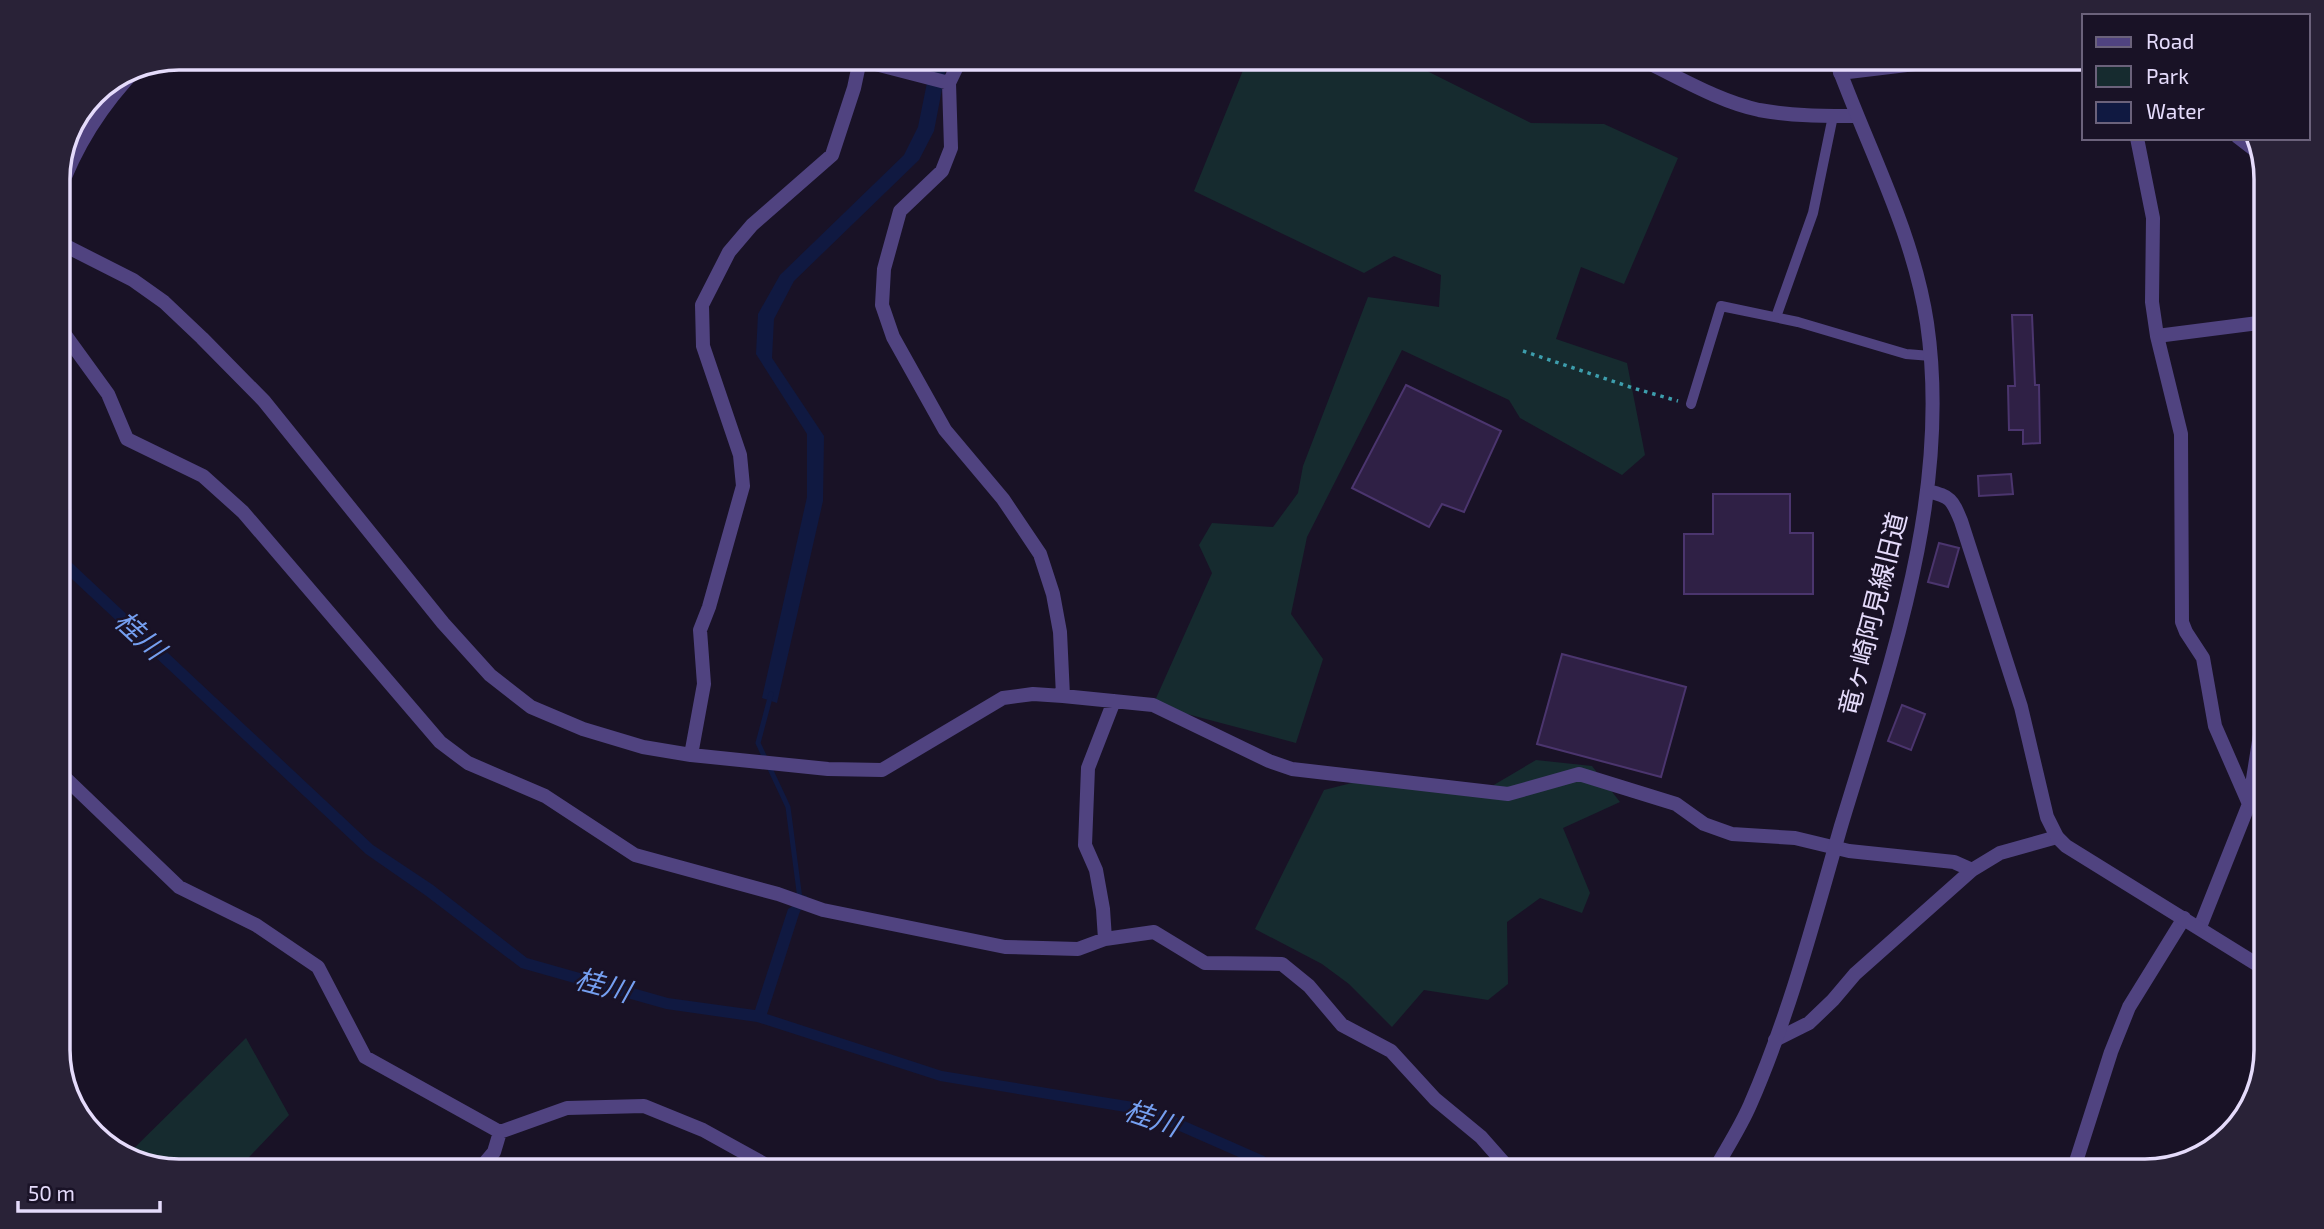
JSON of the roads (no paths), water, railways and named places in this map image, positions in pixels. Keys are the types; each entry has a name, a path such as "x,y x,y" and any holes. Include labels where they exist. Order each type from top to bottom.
{"street":[{"path":"691,755 704,684 700,630 743,486 740,455 704,346 702,305 729,252 752,225 832,155 858,70"},
{"path":"899,70 949,83"},
{"path":"955,70 949,83 951,148 942,171 900,211 884,269 882,305 893,337 945,430 1003,499 1040,554 1053,594 1060,632 1063,696"},
{"path":"1663,70 1714,94 1757,109 1808,116 1857,116"},
{"name":"竜ヶ崎阿見線旧道","path":"1721,1159 1749,1107 1775,1040 1835,848 1913,570 1928,491 1932,446 1931,356 1927,320 1907,243 1839,70"},
{"path":"1840,74 1871,70"},
{"path":"73,159 94,119 117,90"},
{"path":"2137,140 2153,218 2152,302 2157,336 2182,434 2182,622 2203,658 2215,726 2249,804"},
{"path":"70,248 133,280 164,302 264,401 397,568 490,675 531,706 583,729 643,747 691,755 815,768 882,770 1003,698 1034,694 1114,701 1153,705 1269,761 1292,769 1508,794 1580,774 1676,804 1704,824 1732,834 1795,838 1835,848 1954,862 1972,870"},
{"path":"2157,336 2254,324"},
{"path":"70,342 108,394 127,439 203,476 243,512 432,734 468,763 545,796 635,855 778,894 823,910 1005,947 1078,949 1105,939 1154,932 1205,963 1282,964 1309,986 1342,1025 1391,1051 1435,1099 1480,1137 1500,1159"},
{"path":"1928,491 1947,496 1961,521 2021,706 2046,817 2057,836 2066,846 2254,962"},
{"path":"1105,939 1096,870 1085,845 1088,768 1114,701"},
{"path":"2200,928 2249,804 2254,773"},
{"path":"70,783 179,887 256,925 318,967 365,1057 500,1132 567,1108 644,1107 704,1130 756,1159"},
{"path":"1775,1040 1809,1023 1833,1000 1854,974 1972,870 2000,853 2057,836"},
{"path":"2077,1159 2111,1052 2129,1007 2184,918"},
{"path":"488,1159 494,1152 500,1132"}],"lane":[{"path":"1776,317 1813,213 1833,116"},
{"path":"1691,404 1721,306 1776,317 1906,354 1931,356"}],"water":[{"path":"930,70 946,70 934,131 919,160 794,281 774,319 772,358 824,436 823,501 777,703 762,698 807,497 807,434 756,354 758,314 780,275 904,155 918,127"},
{"name":"桂川","path":"70,561 373,845 433,885 527,958 668,998 755,1010 788,909 794,905 797,894 807,896 767,1014 942,1071 1146,1104 1268,1159 1243,1159 1143,1115 940,1081 757,1022 666,1009 521,968 366,854 70,577"}],"waterway":[{"path":"771,694 758,743 788,807 800,899"}]}
